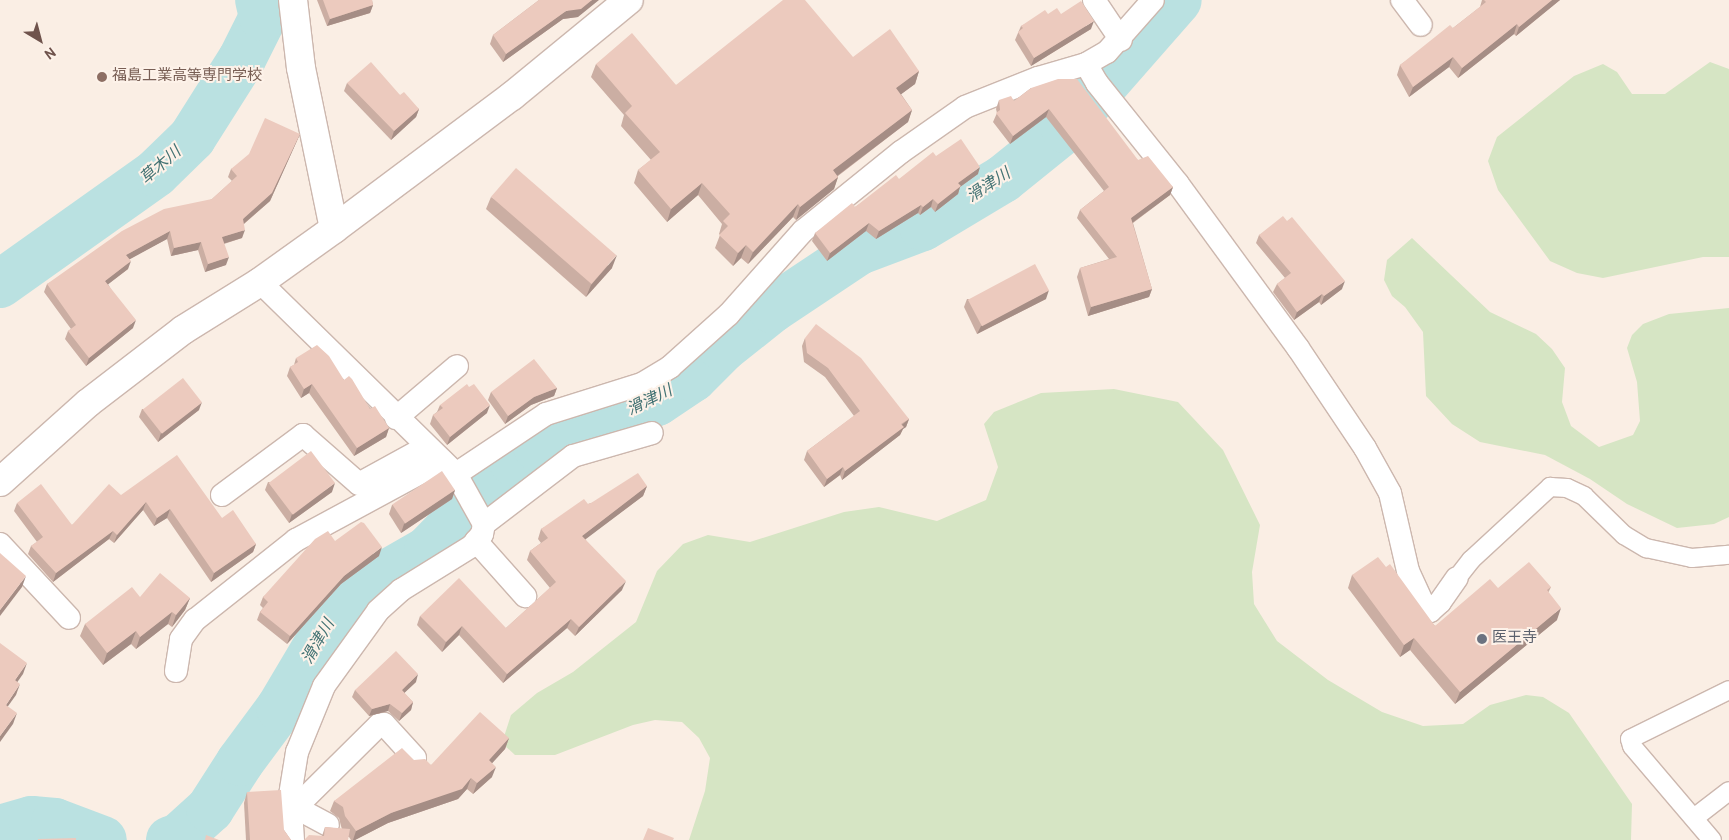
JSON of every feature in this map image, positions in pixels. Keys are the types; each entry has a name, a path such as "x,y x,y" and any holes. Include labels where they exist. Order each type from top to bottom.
{"street":[{"path":"293,0 301,68 334,230"},
{"path":"0,482 88,403 184,330 260,282 334,230 512,96 629,0"},
{"path":"1094,0 1121,40"},
{"path":"176,671 181,639 195,620 296,540 447,466 546,414 642,384 670,367 729,314 803,231 900,152 965,107 1038,78 1086,64 1121,40 1153,0"},
{"path":"1402,0 1421,25"},
{"path":"1086,64 1097,83 1178,184 1298,348 1365,448 1390,493 1408,571 1425,608 1430,612 1478,553 1550,487 1567,488 1584,496 1624,535 1646,548 1692,558 1729,555"},
{"path":"260,282 396,418 447,466 480,528 525,596"},
{"path":"396,418 457,366"},
{"path":"293,840 290,795 297,752 324,686 378,611 401,590 450,562 480,528 574,456 652,433"},
{"path":"222,495 303,435 359,484 447,466"},
{"path":"0,544 69,618"},
{"path":"1712,840 1632,746 1630,739 1729,690"},
{"path":"291,812 379,726 384,724 415,758"},
{"path":"1694,818 1729,790"},
{"path":"291,812 304,812 328,825"}],"green space":[{"path":"1710,62 1729,69 1729,257 1703,257 1603,278 1577,273 1550,261 1498,190 1488,161 1497,137 1574,76 1603,64 1617,72 1632,94 1665,94"},
{"path":"1412,238 1490,312 1536,334 1552,349 1565,368 1562,402 1571,426 1599,447 1633,435 1640,421 1637,382 1627,348 1632,335 1643,324 1669,314 1729,308 1729,517 1714,524 1677,528 1627,504 1590,479 1545,455 1480,442 1452,424 1426,396 1423,332 1405,307 1392,296 1384,280 1387,260"},
{"path":"1114,389 1178,402 1223,450 1260,525 1252,572 1254,604 1277,641 1328,680 1382,712 1423,726 1463,724 1490,705 1526,695 1543,697 1569,713 1632,804 1631,840 689,840 705,791 710,758 699,738 682,722 655,720 633,725 555,755 515,755 502,743 511,715 537,693 573,672 636,622 657,571 683,544 708,535 750,542 844,512 879,507 937,521 986,500 998,467 984,424 994,412 1041,393"}],"building":[{"path":"323,0 372,0 373,5 330,19"},
{"path":"539,0 592,0 581,9 566,11 506,54 493,35"},
{"path":"783,0 805,0 853,57 890,29 919,71 896,88 912,110 833,170 838,177 800,207 798,204 753,252 746,245 738,253 719,235 728,226 723,221 730,214 702,183 671,209 638,170 660,152 625,113 632,106 596,64 632,33 676,85"},
{"path":"1484,0 1552,0 1519,27 1517,24 1462,68 1453,57 1413,87 1400,65 1450,25 1453,28 1486,2"},
{"path":"1081,1 1094,21 1034,58 1018,32 1023,28 1021,26 1045,10 1048,14 1057,8 1061,14"},
{"path":"371,62 400,95 404,92 419,109 394,131 347,83"},
{"path":"1058,79 1077,79 1138,160 1148,156 1173,187 1131,218 1152,289 1091,307 1080,268 1117,257 1080,210 1109,187 1049,109 1013,136 996,113 1000,110 999,100 1011,96 1014,101 1031,88"},
{"path":"265,118 300,134 272,193 243,219 245,230 222,237 229,257 208,264 201,242 174,248 170,231 126,255 131,261 105,281 136,320 89,358 68,331 76,325 47,284 122,231 164,209 212,199 237,176 231,169 249,154"},
{"path":"961,139 980,167 958,183 961,186 938,204 933,199 923,207 921,205 879,231 869,223 830,253 815,233 852,203 855,207 896,175 899,179 933,152 936,156"},
{"path":"516,168 616,255 591,284 491,197"},
{"path":"1283,216 1287,221 1292,217 1345,281 1324,296 1322,294 1297,312 1277,284 1291,273 1259,235"},
{"path":"1035,264 1049,290 982,326 968,300"},
{"path":"816,324 861,358 909,419 901,424 904,427 845,471 843,467 827,479 807,451 860,411 828,368 807,353 805,338"},
{"path":"317,345 329,356 344,380 349,376 352,379 370,409 375,406 389,428 357,448 312,384 304,389 290,367 298,362 296,358"},
{"path":"534,359 557,388 534,397 508,416 491,392"},
{"path":"183,378 202,402 162,434 143,409"},
{"path":"467,384 469,387 474,384 490,405 450,437 433,415 443,408 440,405"},
{"path":"311,451 335,483 293,515 269,483"},
{"path":"177,455 222,518 233,510 256,544 214,573 170,509 157,518 146,502 117,535 113,531 56,573 31,546 43,537 17,503 41,484 72,525 109,484 121,495"},
{"path":"442,471 455,490 405,524 392,505"},
{"path":"638,473 647,486 582,536 626,581 579,627 571,619 507,674 462,626 446,642 420,616 459,578 506,628 556,582 530,551 548,538 541,529 584,499 588,504 591,503"},
{"path":"361,522 364,523 382,547 344,576 290,636 260,612 268,602 263,597 315,539 328,531 335,541"},
{"path":"0,553 26,576 0,610"},
{"path":"1378,557 1386,567 1390,564 1435,626 1490,579 1498,588 1529,562 1551,587 1547,590 1561,608 1460,692 1414,638 1404,645 1352,575"},
{"path":"160,573 190,598 176,615 172,612 140,637 136,631 107,653 85,624 132,587 140,597"},
{"path":"0,643 27,663 15,680 20,684 6,705 17,713 0,736"},
{"path":"396,651 418,674 402,690 413,702 402,713 390,704 372,709 355,690"},
{"path":"480,712 509,738 489,760 496,767 477,783 471,778 462,789 391,813 356,831 345,816 343,807 334,801 402,748 414,760 425,759 431,765"},
{"path":"281,790 284,830 291,840 250,840 247,792"},
{"path":"325,827 350,829 348,840 304,840 309,835 324,836"},
{"path":"648,828 674,838 673,840 643,840"},
{"path":"206,835 219,840 205,840"},
{"path":"76,838 76,840 38,840 38,839"}],"waterway":[{"name":"草木川","path":"0,284 156,173 192,138 242,59 263,17 259,0"},
{"name":"滑津川","path":"170,840 179,837 210,809 240,762 280,708 346,597 428,550 513,462 537,447 657,402 693,378 723,348 772,309 859,251 923,227 1003,179 1065,129 1178,0"},
{"name":"滑津川","path":"0,829 32,820 55,822 103,840"}],"place":[{"name":"福島工業高等専門学校","path":"102,77"},
{"name":"医王寺","path":"1482,639"}]}
